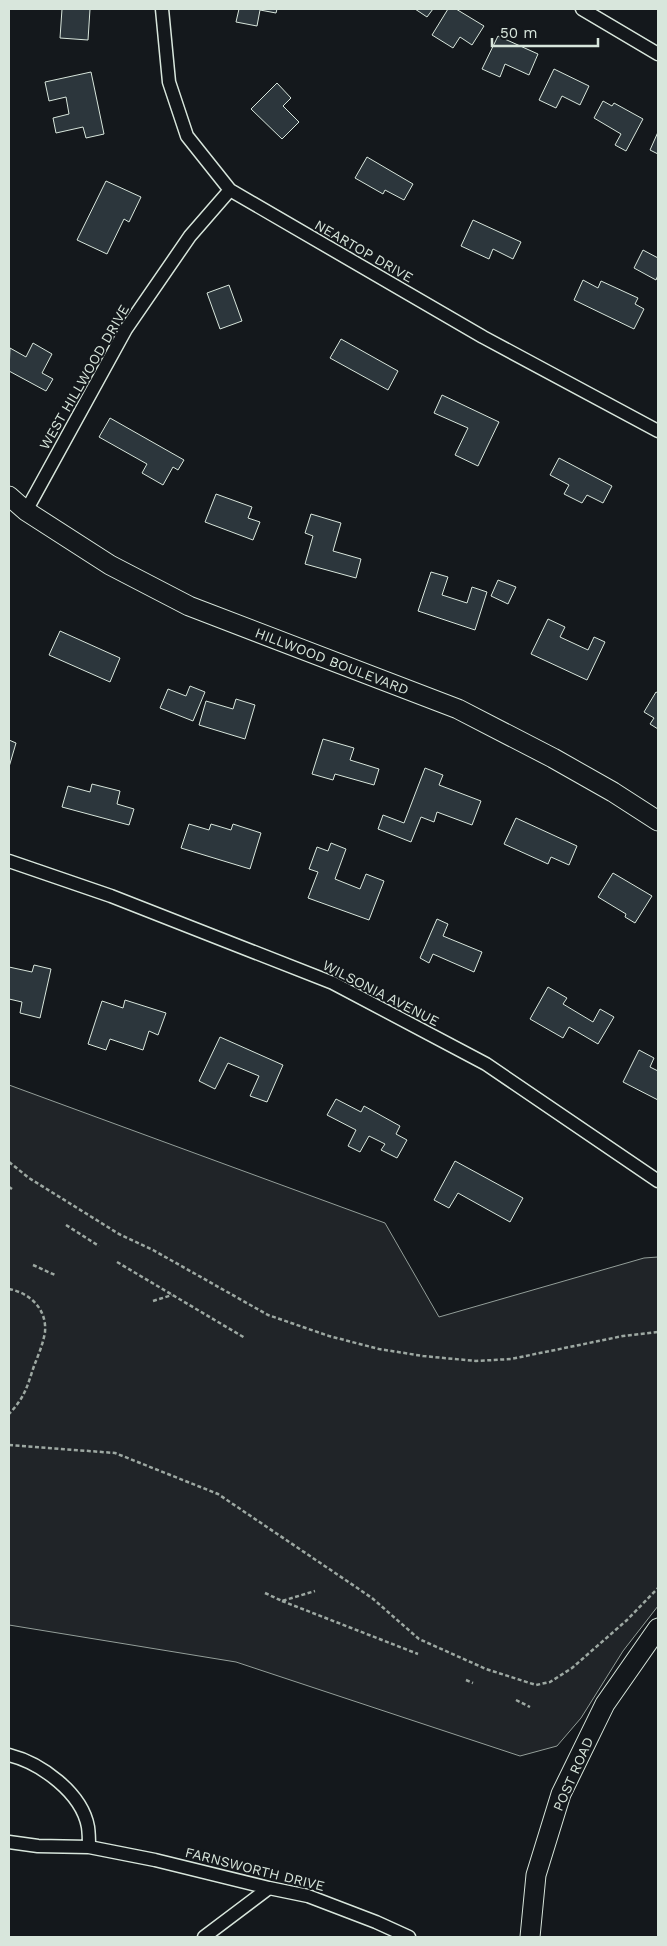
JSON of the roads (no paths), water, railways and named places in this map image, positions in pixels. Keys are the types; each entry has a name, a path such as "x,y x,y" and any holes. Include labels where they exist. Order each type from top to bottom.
{"street":[{"name":"NEARTOP DRIVE","path":"162,9 169,82 188,136 230,190 483,338 658,431"},
{"path":"582,9 658,54"},
{"name":"WEST HILLWOOD DRIVE","path":"17,507 126,329 190,236 230,190"},
{"name":"HILLWOOD BOULEVARD","path":"9,496 17,507 110,564 189,606 458,709 553,758 613,792 658,821"},
{"name":"WILSONIA AVENUE","path":"9,861 111,896 334,983 486,1064 658,1181"},
{"name":"POST ROAD","path":"530,1937 536,1875 561,1794 605,1704 658,1628"},
{"path":"9,1755 25,1759 46,1772 68,1791 84,1814 88,1827 89,1847"},
{"name":"FARNSWORTH DRIVE","path":"9,1842 38,1846 89,1847 155,1860 313,1897 407,1937"},
{"path":"204,1937 269,1888"}]}
